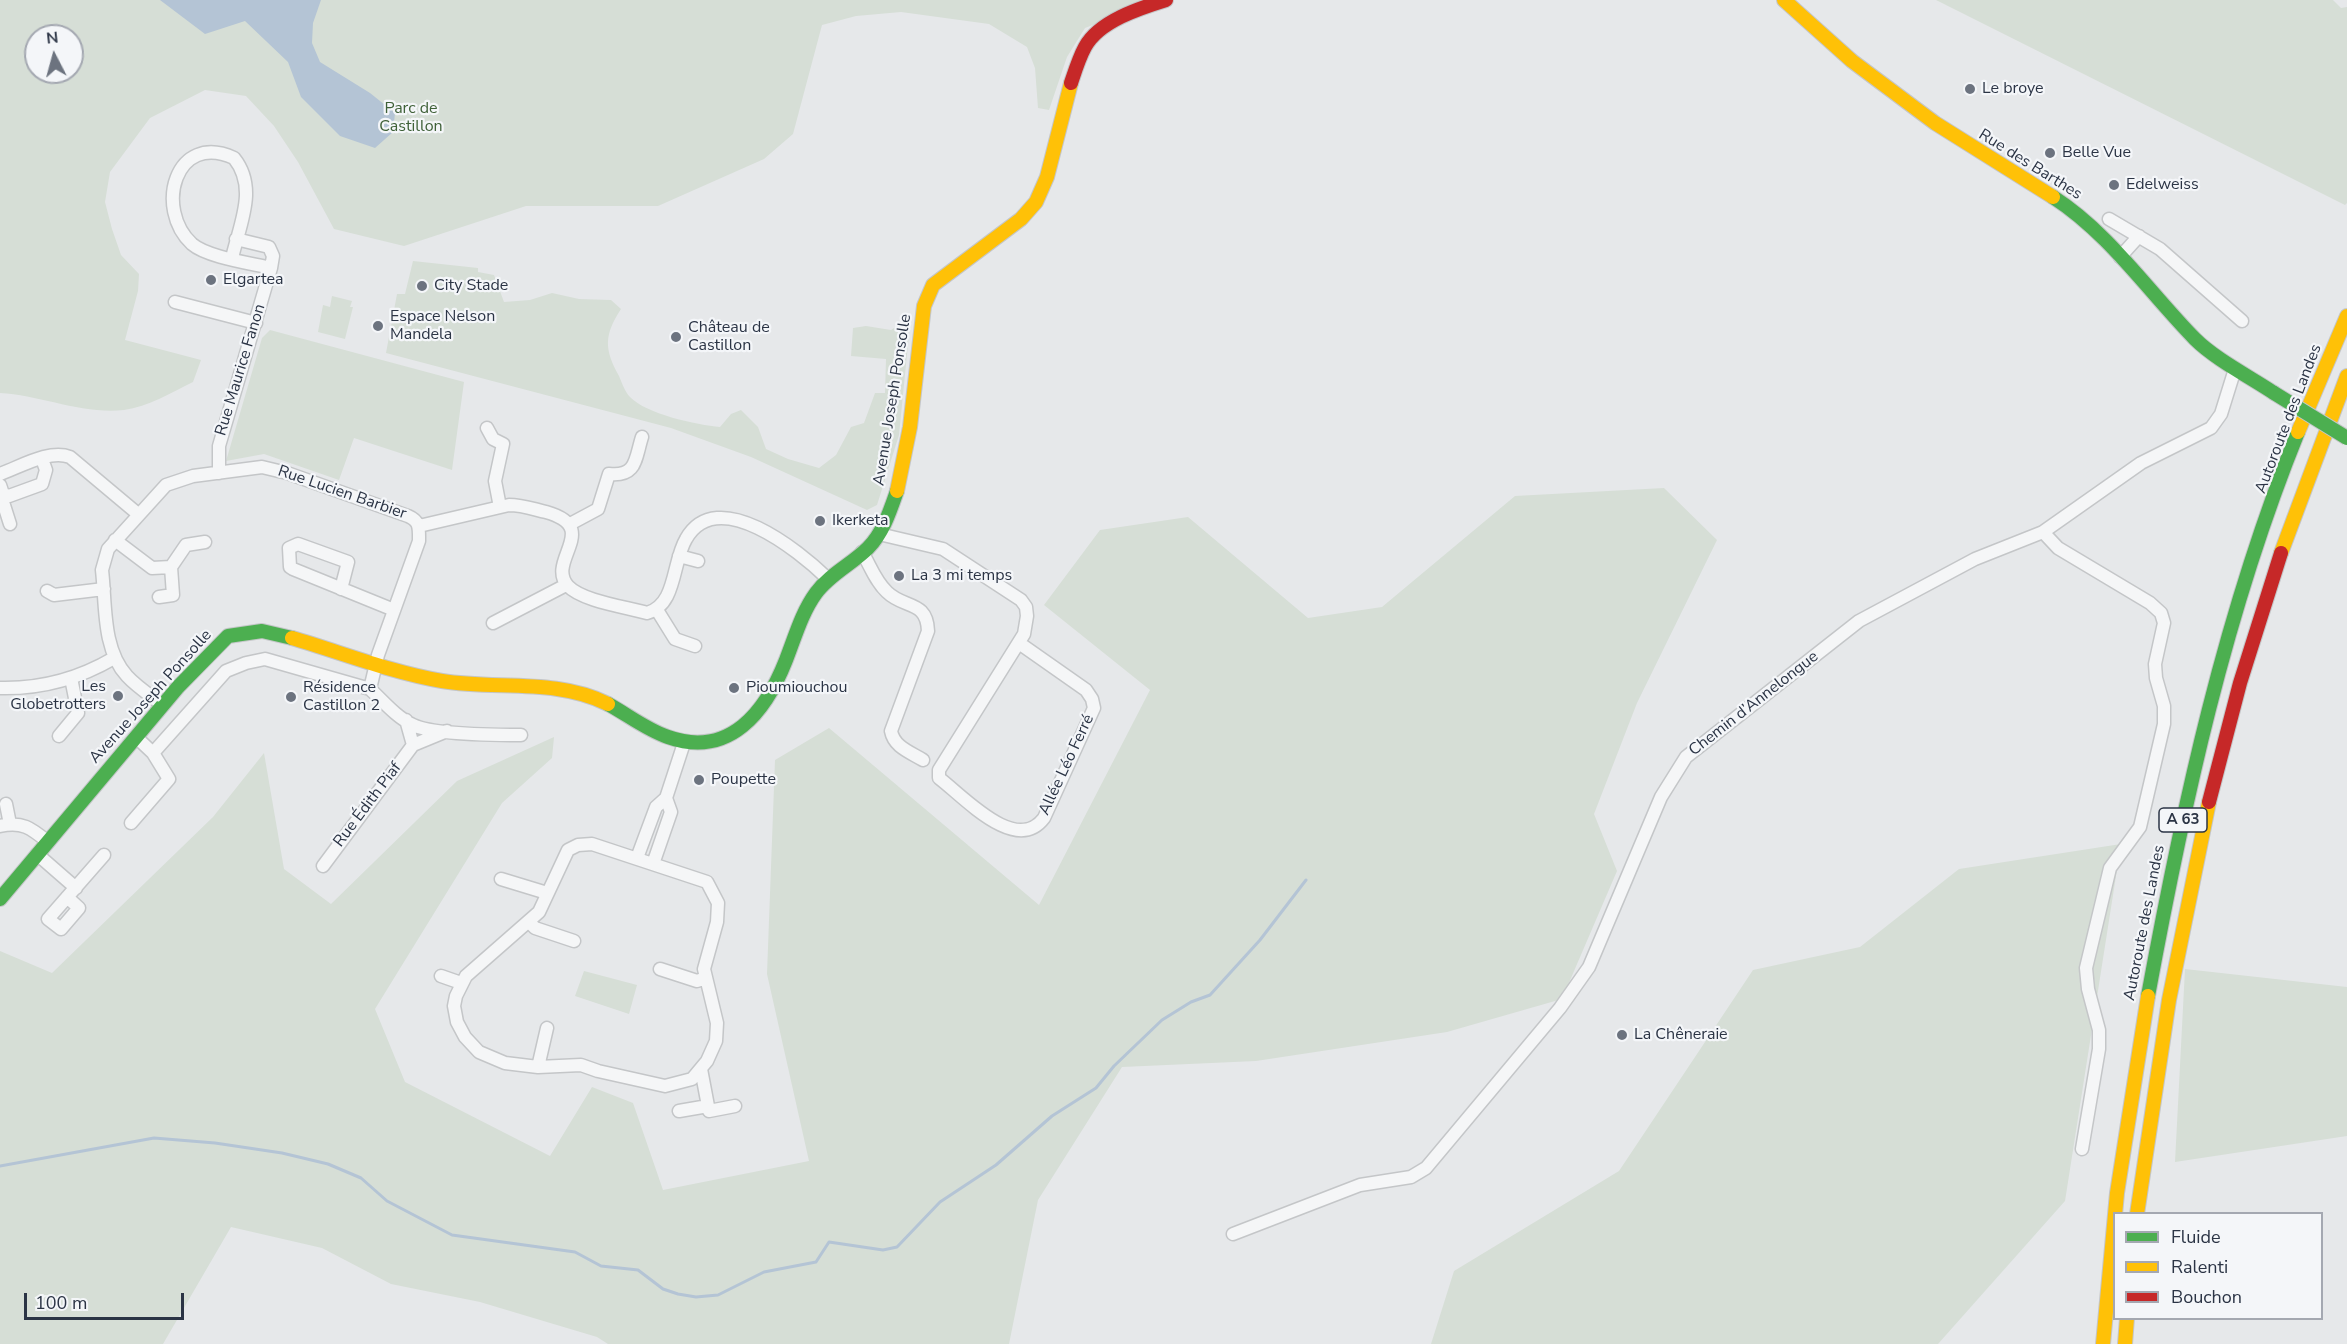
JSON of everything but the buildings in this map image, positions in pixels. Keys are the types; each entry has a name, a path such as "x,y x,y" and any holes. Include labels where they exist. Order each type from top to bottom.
{"main road":[{"name":"Avenue Joseph Ponsolle","path":"0,898 163,705 228,636 248,632 272,632 376,666 471,686 530,685 575,692 605,702 653,732 684,743 722,738 750,720 764,706 779,677 810,602 827,578 862,552 879,534 899,485 924,306 933,285 1012,226 1036,202 1047,177 1070,85 1086,45 1111,22 1140,8 1166,0"},
{"name":"Rue des Barthes","path":"1784,0 1852,61 1918,110 1977,152 2068,207 2120,257 2197,340 2235,369 2347,438"},
{"name":"Autoroute des Landes","path":"2114,1212 2134,1065 2179,835 2229,642 2288,459 2347,316"},
{"name":"A 63","path":"2137,1212 2162,1035 2203,828 2268,592 2310,469 2347,376"},
{"name":"Autoroute des Landes","path":"2103,1344 2108,1258 2113,1221"},
{"path":"2125,1344 2127,1320"}],"street":[{"path":"231,258 248,192 247,180 243,169 234,158 210,151 196,154 186,162 178,174 172,211 180,230 193,245 231,258 271,268 273,256 269,247 236,239"},
{"path":"2109,219 2160,249 2242,321"},
{"path":"2120,257 2139,236"},
{"name":"Rue Maurice Fanon","path":"219,472 219,446 271,268"},
{"path":"175,302 256,323"},
{"name":"Chemin d’Annelongue","path":"1233,1234 1360,1185 1411,1177 1426,1168 1560,1008 1589,967 1661,797 1686,757 1859,621 1975,559 2043,532 2141,463 2211,428 2221,414 2235,369"},
{"path":"487,428 493,439 502,444 495,481 500,507"},
{"path":"570,524 598,509 609,474 623,476 632,470 642,437"},
{"path":"0,474 57,454 70,457 138,514"},
{"path":"2,489 9,496 42,484 46,470 42,459"},
{"name":"Rue Lucien Barbier","path":"163,705 128,678 114,658 110,646 104,588 104,558 115,540 138,514 166,485 179,478 262,467 286,473 415,519 419,526 419,541 376,666"},
{"path":"2,489 3,502 10,524"},
{"path":"419,526 500,507 520,505 562,516 570,524 573,536 562,577 566,585 576,594 647,613 657,610 665,602 686,538 696,526 711,519 728,517 768,532 827,578"},
{"path":"2043,532 2058,548 2150,603 2161,613 2164,623 2155,664 2156,678 2164,706 2164,724 2140,827 2110,868 2086,968 2088,989 2099,1030 2099,1049 2082,1149"},
{"name":"Allée Léo Ferré","path":"879,534 943,549 1021,600 1026,607 1024,634 1019,644 939,770 939,778 1002,827 1018,832 1037,826 1044,818 1094,708 1092,699 1086,690 1019,644"},
{"path":"115,540 152,568 171,567"},
{"path":"159,597 173,595 171,567 186,545 205,542"},
{"path":"341,589 348,562 298,544 289,548 292,569 341,589 394,610"},
{"path":"862,552 878,582 888,594 919,609 928,618 928,631 891,731 893,739 899,745 923,760"},
{"path":"679,556 698,561"},
{"path":"493,622 566,585"},
{"path":"46,591 54,594 104,588"},
{"path":"657,610 675,639 695,646"},
{"path":"0,688 24,688 87,674 114,658"},
{"path":"153,753 226,671 246,663 266,659 370,688 415,726 477,735 521,735"},
{"path":"370,688 376,666"},
{"path":"59,736 78,713 71,678"},
{"path":"406,720 414,745 449,731"},
{"path":"131,823 170,779 153,753 136,737"},
{"path":"637,858 656,807 666,798 684,743"},
{"name":"Rue Édith Piaf","path":"323,866 414,745"},
{"path":"653,864 671,812 666,798"},
{"path":"6,804 5,825 27,825 48,842"},
{"path":"650,826 664,831"},
{"path":"592,844 653,864 707,882 718,903 717,922 704,969 717,1023 716,1041 701,1069 692,1079 665,1086 581,1065 538,1067 497,1059 479,1052 465,1037 457,1022 454,1006 461,983 539,912 568,850 578,845 592,844"},
{"path":"37,854 72,892 104,855"},
{"path":"501,879 547,893"},
{"path":"529,922 535,928 574,941"},
{"path":"660,969 697,981 706,978"},
{"path":"441,976 461,983"},
{"path":"538,1067 547,1028"},
{"path":"701,1069 709,1111 735,1106"},
{"path":"679,1111 708,1106"}],"green space":[{"name":"Parc de Castillon","path":"0,0 1158,0 1085,28 1067,57 1049,110 1038,108 1035,68 1027,47 989,24 901,12 856,16 822,25 793,134 764,159 658,206 526,206 404,246 334,229 298,162 274,126 246,96 205,90 150,118 110,172 105,202 121,255 139,274 138,291 125,340 201,360 193,382 151,402 124,410 93,410 0,393"},
{"path":"1936,0 2333,0 2341,8 2347,7 2347,203 2345,205"},
{"path":"413,261 478,268 478,272 494,275 504,302 530,300 552,293 579,299 611,300 621,309 611,327 609,350 630,397 648,409 672,418 720,427 731,414 741,410 758,427 766,449 788,459 819,468 836,455 851,427 864,423 875,393 885,393 886,359 851,356 853,328 866,326 891,330 905,321 910,324 899,435 877,505 867,510 751,457 671,428 386,353 397,294 405,294"},
{"path":"332,296 352,301 350,307 353,307 345,339 318,332 323,305 330,307"},
{"path":"270,330 464,382 452,470 354,438 339,480 264,454 226,461 262,338"},
{"path":"1664,488 1717,540 1637,703 1594,814 1617,871 1562,999 1447,1032 1256,1061 1122,1067 1038,1200 1009,1344 608,1344 597,1337 480,1302 391,1284 322,1248 231,1227 163,1344 0,1344 0,951 52,973 213,817 264,753 284,869 331,904 457,781 554,737 552,758 502,803 375,1009 405,1082 550,1156 592,1087 633,1103 663,1190 809,1161 767,974 775,760 829,728 1039,905 1150,690 1044,605 1100,530 1188,517 1308,618 1382,607 1515,496"},
{"path":"2121,844 2065,1201 1938,1344 1431,1344 1454,1271 1619,1171 1753,970 1860,947 1959,869"},
{"path":"2185,969 2347,987 2347,1136 2175,1162"},
{"path":"584,971 637,985 629,1014 575,996"}],"water":[{"path":"160,0 321,0 313,23 312,43 320,62 370,93 395,113 393,132 375,148 340,136 301,97 288,62 245,21 205,34"}],"waterway":[{"path":"0,1166 154,1138 215,1143 282,1153 328,1164 361,1178 387,1201 452,1235 575,1252 601,1266 638,1270 663,1289 678,1294 696,1297 718,1295 764,1272 816,1262 829,1242 883,1250 897,1247 940,1202 996,1165 1052,1116 1096,1088 1114,1066 1162,1020 1191,1002 1210,995 1260,940 1306,880"}],"traffic: fast":[{"path":"2053,197 2073,211 2110,245 2195,339 2222,361 2274,393"},
{"path":"2274,393 2347,438"},
{"path":"2148,996 2176,853 2209,710 2249,569 2298,432"},
{"path":"608,704 660,734 690,742 710,741 727,736 743,726 768,697 778,679 811,600 828,580 862,554 878,536 897,491"},
{"path":"0,899 178,687 228,636 262,631 292,638"}],"traffic: slow":[{"path":"1784,0 1852,61 1935,123 2053,197"},
{"path":"897,491 910,427 924,306 933,285 1021,219 1036,202 1047,177 1071,83"},
{"path":"2298,432 2347,316"},
{"path":"2281,553 2347,376"},
{"path":"292,638 385,667 442,681 547,688 588,696 608,704"},
{"path":"2137,1212 2169,1000 2209,802"},
{"path":"2115,1212 2148,996"},
{"path":"2103,1344 2113,1236"},
{"path":"2125,1344 2127,1320"}],"traffic: jam":[{"path":"1071,83 1085,47 1100,30 1121,17 1166,0"},
{"path":"2209,802 2240,683 2281,553"}],"place":[{"name":"Le broye","path":"1970,89"},
{"name":"Belle Vue","path":"2050,153"},
{"name":"Edelweiss","path":"2114,185"},
{"name":"Elgartea","path":"211,280"},
{"name":"City Stade","path":"422,286"},
{"name":"Espace Nelson Mandela","path":"378,326"},
{"name":"Château de Castillon","path":"676,337"},
{"name":"Ikerketa","path":"820,521"},
{"name":"La 3 mi temps","path":"899,576"},
{"name":"Pioumiouchou","path":"734,688"},
{"name":"Les Globetrotters","path":"118,696"},
{"name":"Résidence Castillon 2","path":"291,697"},
{"name":"Poupette","path":"699,780"},
{"name":"La Chêneraie","path":"1622,1035"}]}
